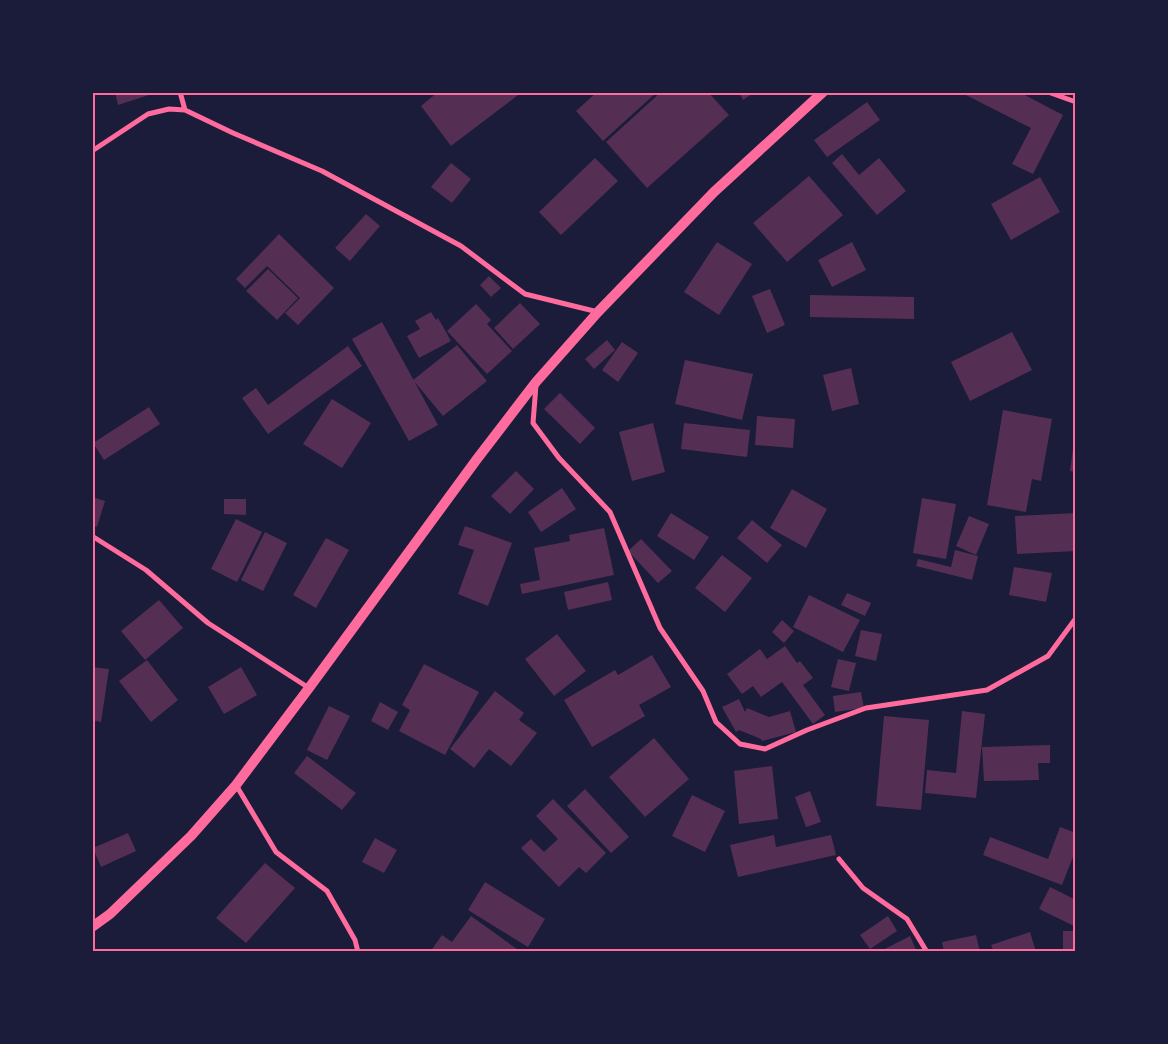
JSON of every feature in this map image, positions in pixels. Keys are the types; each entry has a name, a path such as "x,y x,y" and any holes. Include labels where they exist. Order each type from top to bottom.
{"main road":[{"path":"92,926 110,914 191,836 236,785 476,459 536,382 598,312 714,192 823,92"}],"street":[{"path":"180,92 185,110"},
{"path":"1048,92 1076,102"},
{"path":"92,151 148,114 170,109 185,110 322,171 460,246 524,294 598,312"},
{"path":"536,382 533,423 559,458 610,512 660,628 703,690 716,722 740,744 765,749 807,730 866,708 987,690 1048,656 1076,618"},
{"path":"92,536 146,570 208,623 309,688"},
{"path":"236,785 276,852 327,891 355,940 358,952"},
{"path":"839,859 863,888 907,919 927,952"}],"building":[{"path":"115,92 155,92 155,93 118,105"},
{"path":"438,92 522,92 451,146 421,106"},
{"path":"597,92 657,92 603,141 576,111"},
{"path":"661,92 708,92 729,115 647,188 606,142"},
{"path":"739,92 755,92 743,100"},
{"path":"960,92 1019,92 1063,115 1033,174 1012,164 1031,128"},
{"path":"867,102 880,120 827,157 814,140"},
{"path":"842,154 859,175 879,158 906,191 877,215 832,163"},
{"path":"595,158 618,181 561,235 539,212"},
{"path":"451,163 471,179 452,203 431,187"},
{"path":"809,176 843,215 787,262 753,223"},
{"path":"1040,177 1060,212 1011,240 991,204"},
{"path":"366,214 380,226 350,261 335,248"},
{"path":"279,234 334,288 298,325 285,313 300,298 267,266 245,288 236,279"},
{"path":"717,242 752,264 719,315 684,292"},
{"path":"852,242 866,270 832,287 818,260"},
{"path":"268,269 298,298 277,320 246,291"},
{"path":"489,276 501,288 491,297 480,285"},
{"path":"770,289 785,325 767,333 752,296"},
{"path":"810,295 914,297 914,319 810,317"},
{"path":"520,303 540,324 513,349 494,328"},
{"path":"476,304 491,320 487,324 512,351 487,374 447,331"},
{"path":"431,312 436,320 438,318 451,341 419,358 407,336 420,329 415,321"},
{"path":"382,322 438,425 409,441 352,339"},
{"path":"1012,332 1032,370 970,401 951,362"},
{"path":"607,340 615,350 594,369 585,359"},
{"path":"622,342 638,353 618,382 602,370"},
{"path":"457,345 487,381 443,416 413,380"},
{"path":"348,346 362,366 268,434 242,398 256,388 268,405"},
{"path":"685,360 753,374 742,420 675,404"},
{"path":"851,368 859,404 832,411 823,375"},
{"path":"560,393 595,428 580,444 544,409"},
{"path":"332,399 371,423 342,468 303,444"},
{"path":"149,407 160,424 104,460 93,443"},
{"path":"1003,410 1052,419 1041,481 1032,479 1026,512 987,505"},
{"path":"757,416 795,419 793,448 755,445"},
{"path":"653,423 665,472 632,481 619,432"},
{"path":"684,423 750,430 747,457 681,449"},
{"path":"1074,441 1076,441 1076,472 1070,471"},
{"path":"516,471 534,489 510,514 491,496"},
{"path":"562,488 576,509 541,532 528,512"},
{"path":"792,489 827,509 806,548 770,528"},
{"path":"92,497 105,501 97,527 92,525"},
{"path":"922,498 956,504 946,559 913,553"},
{"path":"224,499 246,499 246,515 224,514"},
{"path":"671,513 709,537 694,560 657,536"},
{"path":"1076,513 1076,551 1017,554 1015,516"},
{"path":"969,516 989,524 976,555 956,546"},
{"path":"236,519 262,532 237,582 211,569"},
{"path":"752,520 782,545 767,563 737,538"},
{"path":"465,526 512,543 488,606 458,594 474,550 458,545"},
{"path":"604,528 614,575 522,594 520,584 540,580 534,548 570,541 569,535"},
{"path":"265,532 287,543 263,591 241,580"},
{"path":"326,538 349,550 316,608 293,595"},
{"path":"641,539 672,571 658,583 628,551"},
{"path":"955,550 978,556 972,580 916,566 918,559 951,567"},
{"path":"722,555 752,578 725,612 695,588"},
{"path":"1014,567 1052,573 1046,602 1009,595"},
{"path":"608,582 612,600 568,610 564,592"},
{"path":"847,593 871,603 865,616 841,605"},
{"path":"809,595 860,620 843,652 793,627"},
{"path":"159,600 183,628 145,660 121,631"},
{"path":"782,620 794,631 784,643 772,632"},
{"path":"861,630 882,634 876,661 855,656"},
{"path":"557,634 586,671 554,696 525,659"},
{"path":"785,646 797,663 800,661 813,678 803,685 825,715 813,724 782,682 761,697 753,686 742,694 727,674 760,649 767,659"},
{"path":"652,655 671,687 639,705 645,716 592,747 564,700 615,670 618,675"},
{"path":"838,659 856,663 849,691 831,687"},
{"path":"147,660 178,700 151,722 119,681"},
{"path":"424,664 479,692 445,755 399,731 410,710 402,705"},
{"path":"92,667 109,669 101,722 92,720"},
{"path":"241,667 257,695 224,714 208,687"},
{"path":"495,691 524,713 519,720 537,733 511,766 489,749 474,768 450,749"},
{"path":"861,692 864,708 835,712 833,696"},
{"path":"739,699 745,712 747,708 769,717 790,711 796,732 762,741 739,730 736,732 722,707"},
{"path":"380,702 398,712 388,730 371,721"},
{"path":"329,706 350,716 327,760 307,750"},
{"path":"962,711 985,714 976,798 925,793 927,770 956,773"},
{"path":"884,716 929,720 921,810 876,806"},
{"path":"654,738 689,779 645,817 609,777"},
{"path":"1050,745 1050,763 1038,763 1039,780 984,781 982,747"},
{"path":"307,756 356,793 342,810 294,773"},
{"path":"772,766 778,819 739,824 734,771"},
{"path":"585,789 629,837 611,853 567,806"},
{"path":"810,791 821,822 806,827 795,797"},
{"path":"692,795 725,811 705,852 672,836"},
{"path":"553,799 606,853 586,873 579,867 559,887 521,848 531,839 544,852 558,839 536,816"},
{"path":"1060,827 1076,833 1076,849 1062,885 983,855 990,837 1048,859"},
{"path":"128,833 136,851 101,867 93,848"},
{"path":"774,835 776,847 831,835 836,855 738,877 730,845"},
{"path":"375,838 397,850 384,873 362,862"},
{"path":"265,863 295,888 246,943 216,918"},
{"path":"485,882 545,919 528,947 468,910"},
{"path":"1050,887 1076,900 1076,927 1039,909"},
{"path":"471,916 521,952 430,952 442,935 452,942"},
{"path":"888,916 897,931 870,949 860,935"},
{"path":"1063,931 1076,931 1076,949 1063,949"},
{"path":"1030,932 1036,952 994,952 991,945"},
{"path":"976,935 980,952 944,952 942,942"},
{"path":"910,936 917,952 879,952"}]}
